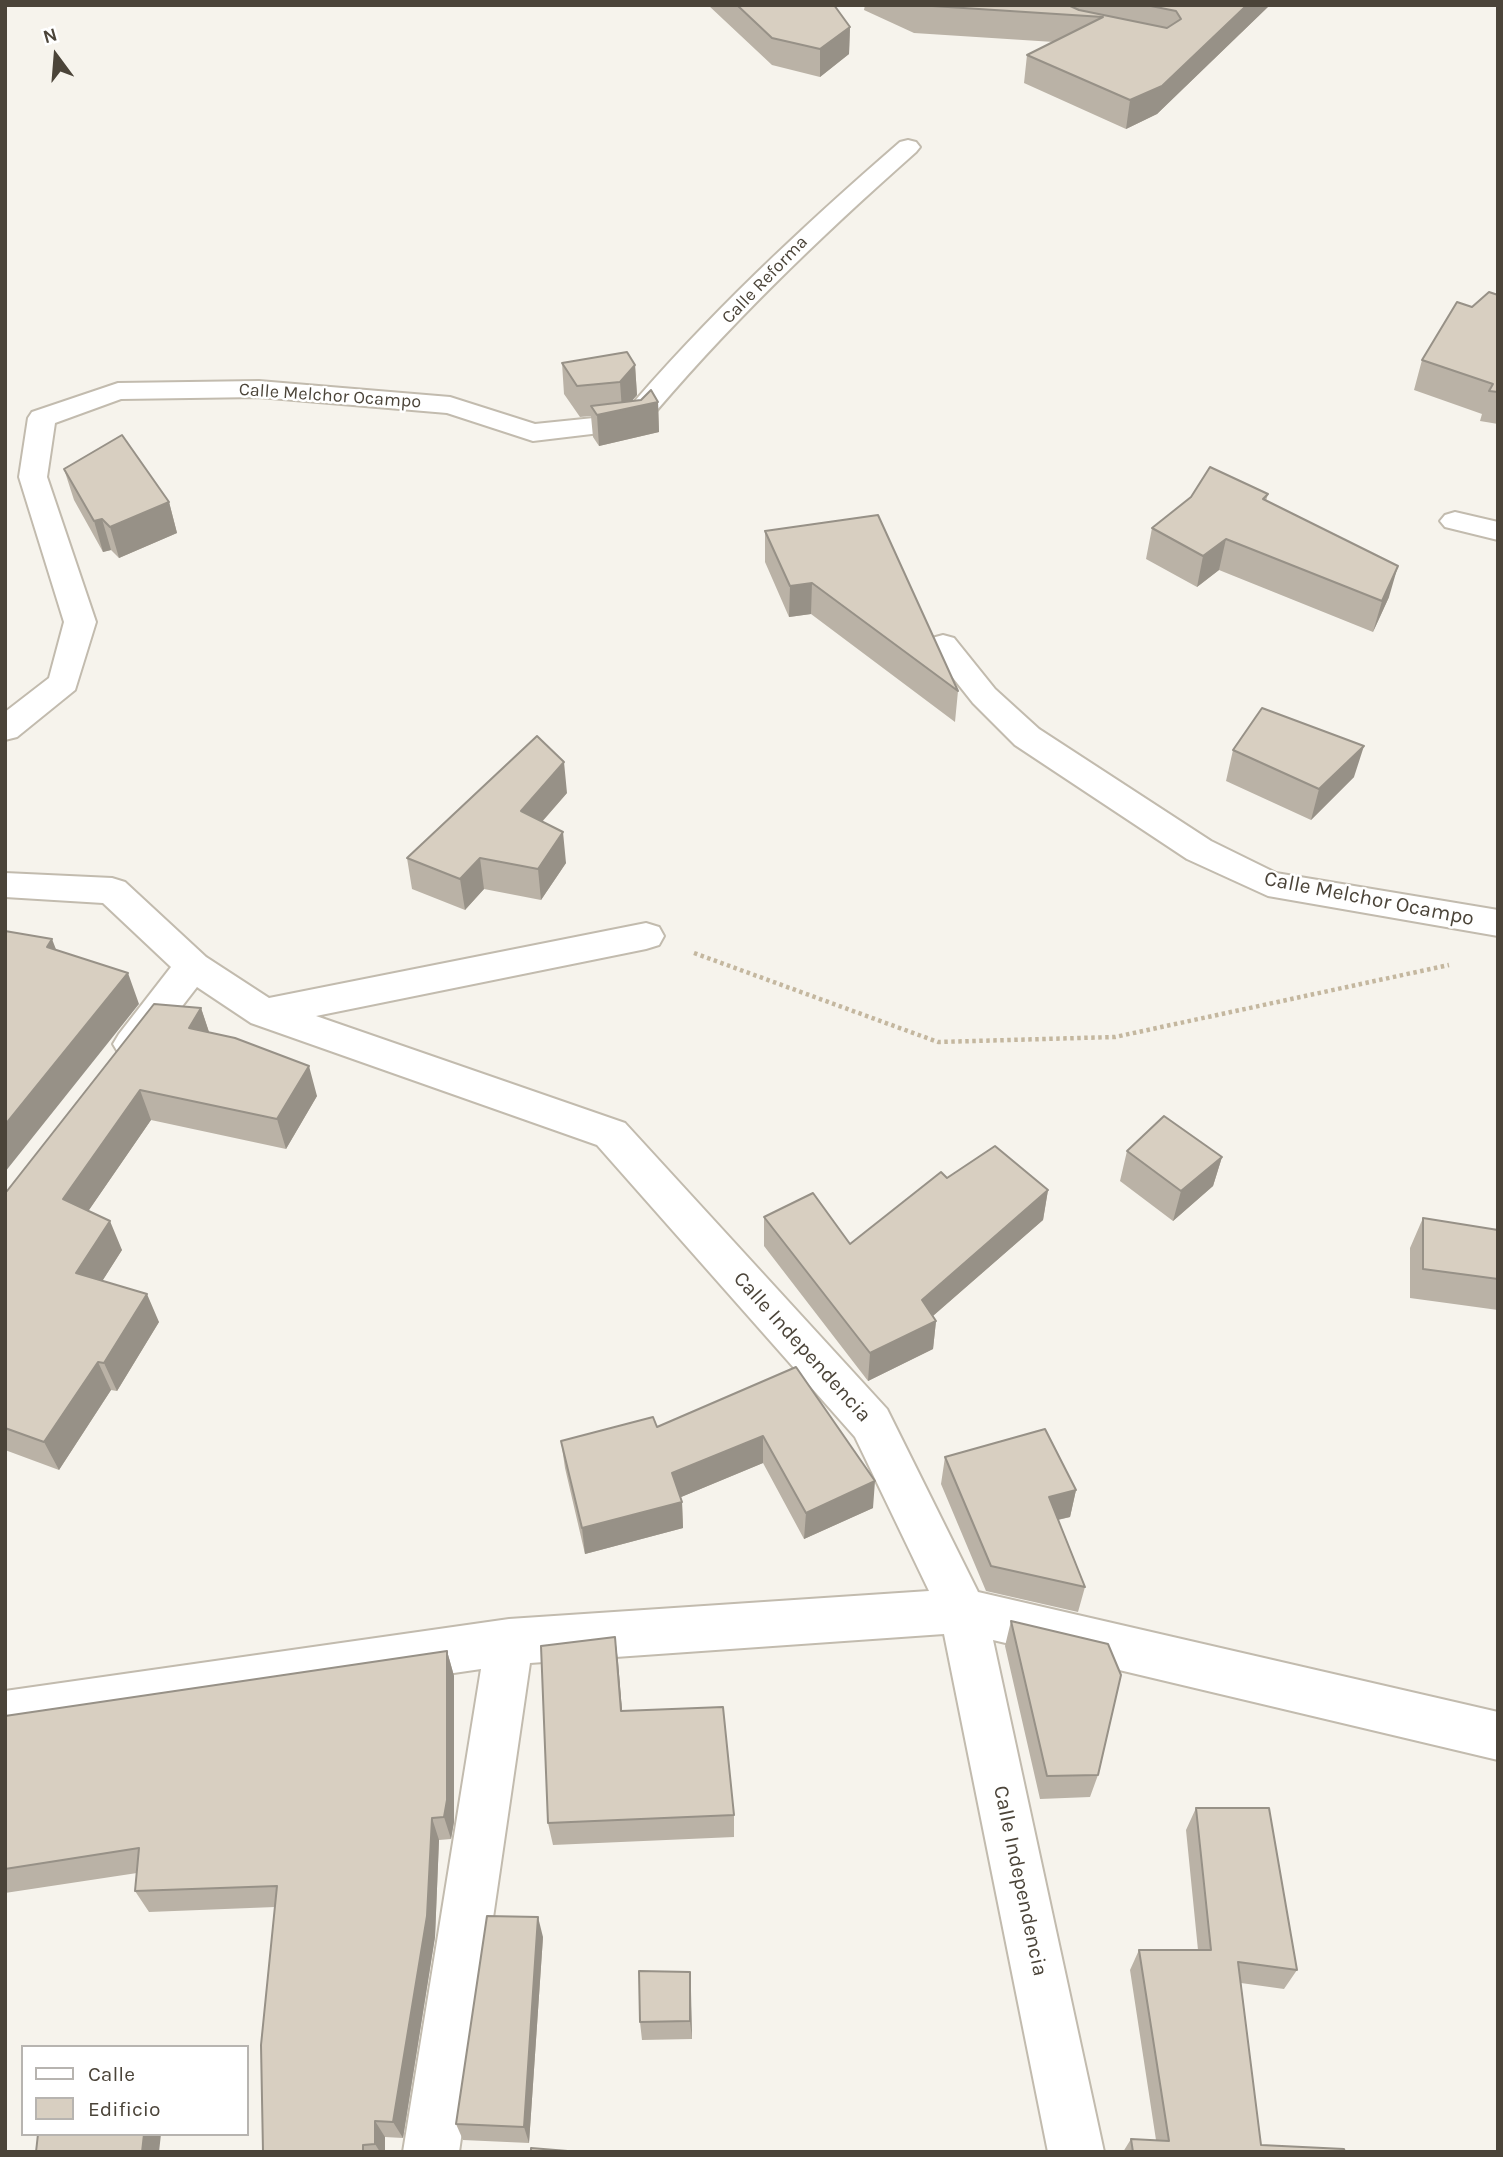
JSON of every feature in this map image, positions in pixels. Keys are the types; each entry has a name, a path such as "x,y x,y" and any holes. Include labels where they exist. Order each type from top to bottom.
{"street":[{"name":"Calle Reforma","path":"632,422 665,383 818,226 908,147"},
{"name":"Calle Melchor Ocampo","path":"5,729 64,683 80,622 33,477 42,418 118,391 259,389 450,405 533,433 632,422"},
{"path":"1455,521 1498,531"},
{"name":"Calle Melchor Ocampo","path":"943,645 984,696 1027,737 1199,850 1268,884 1498,923"},
{"path":"5,885 112,891 193,966 108,1075"},
{"path":"264,1013 646,936"},
{"name":"Calle Independencia","path":"193,966 264,1013 611,1134 871,1423 963,1611 1076,2152"},
{"path":"5,1715 509,1642 963,1611 1498,1736"},
{"path":"431,2152 509,1642"}],"path":[{"path":"646,936 938,1042 1115,1037 1457,963"}],"building":[{"path":"737,5 834,5 850,27 820,49 772,38"},
{"path":"917,5 1068,5 1079,10 1167,28 1181,19 1176,11 1146,5 1247,5 1162,86 1130,100 1027,55 1103,17"},
{"path":"1489,292 1498,295 1498,392 1489,391 1493,384 1422,360 1457,302 1472,307"},
{"path":"627,352 635,365 620,382 577,386 562,363"},
{"path":"651,390 658,402 597,415 591,406 641,400"},
{"path":"122,435 169,502 110,527 102,519 94,521 64,469"},
{"path":"1210,467 1268,494 1263,499 1398,566 1382,601 1226,539 1203,556 1152,528 1191,497"},
{"path":"878,515 958,691 812,583 790,586 765,531"},
{"path":"1262,708 1364,746 1319,789 1233,750"},
{"path":"537,736 564,762 521,811 563,832 538,869 480,858 460,879 407,858"},
{"path":"5,931 52,939 47,947 128,973 5,1125"},
{"path":"154,1004 201,1008 189,1028 235,1038 309,1066 277,1119 140,1090 63,1199 110,1221 76,1273 147,1294 104,1363 98,1362 44,1442 5,1428 5,1192"},
{"path":"1164,1116 1222,1157 1181,1191 1127,1151"},
{"path":"995,1146 1048,1190 922,1300 936,1321 870,1353 764,1217 813,1193 850,1244 941,1172 947,1178"},
{"path":"1423,1218 1498,1230 1498,1279 1423,1269"},
{"path":"796,1367 875,1481 806,1513 763,1436 672,1473 682,1502 582,1528 561,1441 653,1417 657,1427"},
{"path":"1045,1429 1076,1490 1049,1497 1085,1587 991,1566 945,1457"},
{"path":"1011,1621 1108,1644 1121,1675 1098,1775 1047,1776"},
{"path":"615,1637 621,1711 723,1707 734,1815 548,1823 541,1646"},
{"path":"447,1651 447,1800 444,1817 432,1818 427,1916 393,2122 375,2121 375,2144 363,2145 363,2152 263,2152 261,2045 277,1886 135,1891 139,1848 5,1869 5,1716"},
{"path":"1196,1808 1269,1808 1297,1970 1238,1962 1261,2145 1344,2149 1345,2152 1133,2152 1131,2139 1169,2141 1139,1950 1211,1950"},
{"path":"487,1916 538,1917 524,2127 456,2124"},
{"path":"639,1971 690,1972 690,2021 640,2022"},
{"path":"38,2136 144,2136 142,2152 36,2152"},
{"path":"531,2148 580,2152 531,2152"}]}
